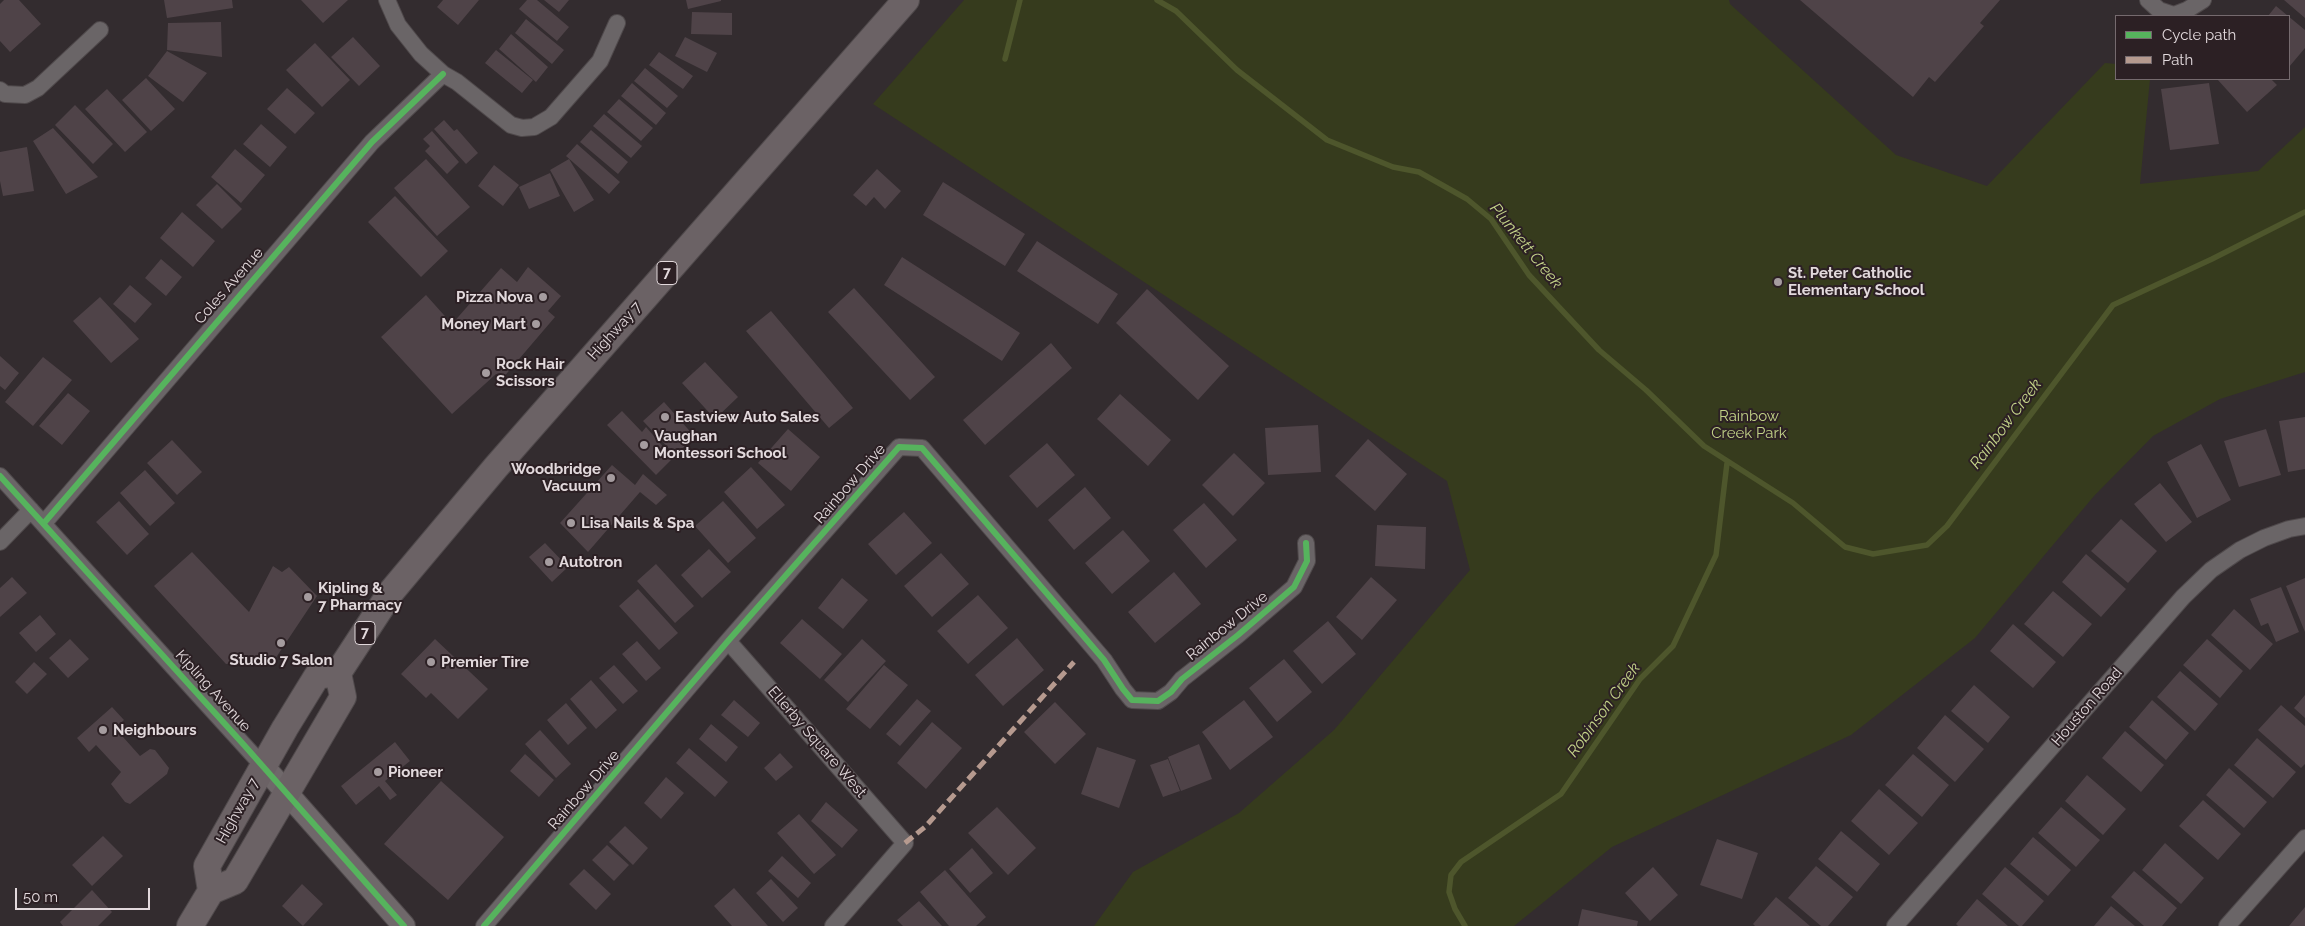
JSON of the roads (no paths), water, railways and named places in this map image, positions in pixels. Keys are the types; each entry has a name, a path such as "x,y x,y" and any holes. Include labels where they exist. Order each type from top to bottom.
{"main road":[{"name":"Highway 7","path":"211,891 207,866 263,766 317,676 338,673 391,592 440,533 906,0"},
{"path":"190,926 211,891 235,881 342,697 338,673"}],"street":[{"path":"387,0 392,14 407,38 442,74 457,82 511,125 522,128 534,127 551,117 600,61 617,23"},
{"path":"2148,0 2159,10 2174,15 2187,10 2203,0"},
{"path":"0,90 5,94 25,95 38,88 100,30"},
{"name":"Coles Avenue","path":"44,523 372,142 442,74"},
{"name":"Rainbow Drive","path":"484,926 728,641 899,447 922,448 1104,660 1132,700 1158,701 1171,692 1182,679 1238,635 1294,587 1307,561 1306,543"},
{"name":"Kipling Avenue","path":"0,476 263,766 404,926"},
{"path":"0,542 31,510"},
{"name":"Houston Road","path":"1895,926 2183,597 2211,570 2240,550 2264,538 2289,529 2305,526"},
{"name":"Ellerby Square West","path":"728,641 905,842 833,926"},
{"path":"2227,926 2305,838"}],"waterway":[{"path":"1005,59 1020,0"},
{"name":"Plunkett Creek","path":"1157,0 1176,11 1237,70 1327,140 1393,167 1419,172 1467,199 1491,219 1529,275 1599,350 1646,390 1704,446 1793,503 1845,547 1873,554 1927,545 1947,526 2113,305 2212,259 2305,212"},
{"name":"Robinson Creek","path":"1465,926 1455,909 1449,892 1451,875 1461,862 1561,794 1640,679 1673,646 1716,555 1727,463"}],"place":[{"name":"St. Peter Catholic Elementary School","path":"1778,282"},
{"name":"Pizza Nova","path":"543,297"},
{"name":"Money Mart","path":"536,324"},
{"name":"Rock Hair Scissors","path":"486,373"},
{"name":"Eastview Auto Sales","path":"665,417"},
{"name":"Vaughan Montessori School","path":"644,445"},
{"name":"Woodbridge Vacuum","path":"611,478"},
{"name":"Lisa Nails & Spa","path":"571,523"},
{"name":"Autotron","path":"549,562"},
{"name":"Kipling & 7 Pharmacy","path":"308,597"},
{"name":"Studio 7 Salon","path":"281,643"},
{"name":"Premier Tire","path":"431,662"},
{"name":"Neighbours","path":"103,730"},
{"name":"Pioneer","path":"378,772"}],"park label":[{"name":"Rainbow Creek Park","path":"1749,424"}],"water label":[{"name":"Rainbow Creek","path":"2006,424"}]}
